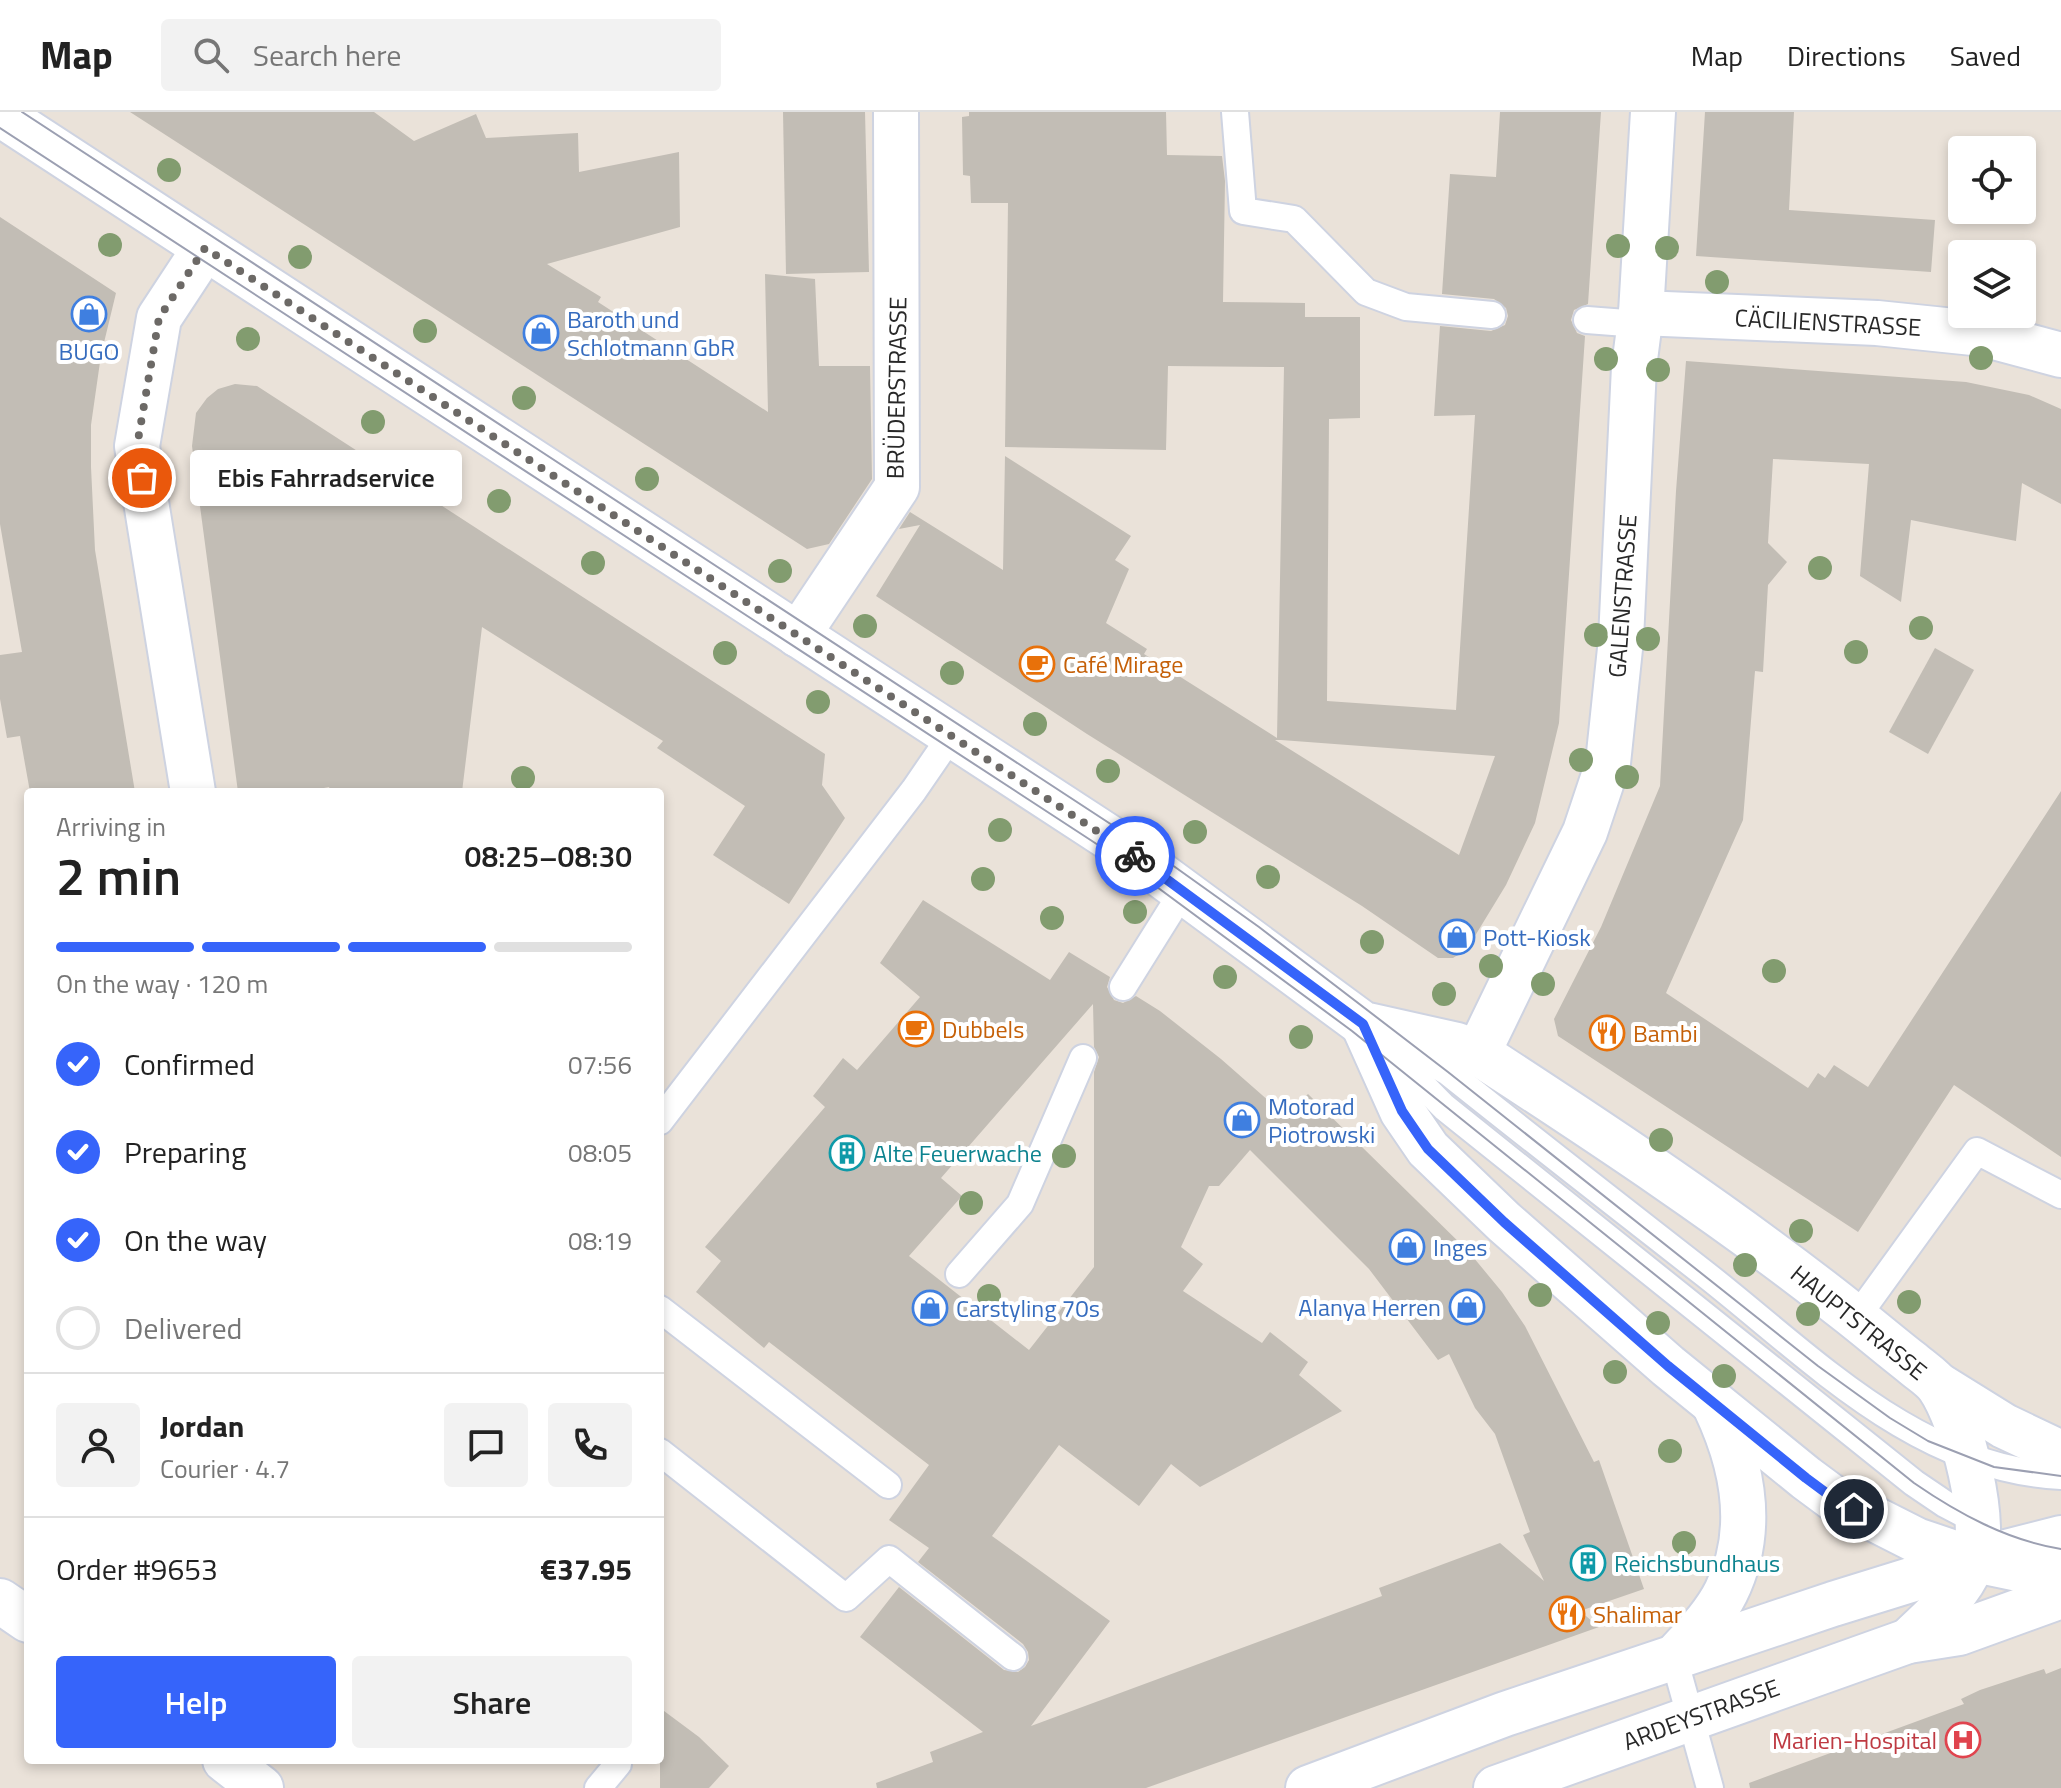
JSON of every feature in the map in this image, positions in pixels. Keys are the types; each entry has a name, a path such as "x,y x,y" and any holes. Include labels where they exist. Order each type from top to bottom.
{"main road":[{"name":"BRÜDERSTRASSE","path":"798,635 897,487 896,112"},
{"name":"GALENSTRASSE","path":"1478,1053 1585,832 1608,763 1621,639 1634,367 1653,112"},
{"name":"HAUPTSTRASSE","path":"0,114 1116,842 1363,1024 1457,1045 1478,1053 1759,1241 1938,1385 1957,1421 1968,1457 1976,1540 1916,1540 1833,1498 1668,1366 1504,1222 1428,1149 1402,1111 1363,1024"},
{"path":"192,788 137,446 159,318 205,248"},
{"name":"CÄCILIENSTRASSE","path":"1640,318 1877,323 1983,334 2061,355"},
{"path":"1938,1385 2004,1426 2061,1453"},
{"path":"1674,1658 1707,1621 1726,1592 1740,1553 1744,1516 1740,1475 1732,1442 1712,1400"},
{"path":"1308,1788 1505,1714 1833,1604 1899,1585 1976,1540 2055,1553"},
{"name":"ARDEYSTRASSE","path":"1908,1641 1958,1589 1976,1540"},
{"name":"ARDEYSTRASSE","path":"1496,1788 1908,1641 1959,1633 2061,1596"},
{"path":"0,1601 24,1617"},
{"path":"230,1764 261,1788"}],"lane":[{"path":"1235,112 1243,211 1294,219 1366,292 1406,307 1492,315"},
{"path":"1587,320 1640,318"},
{"path":"664,1116 914,790 951,736"},
{"path":"1123,987 1183,891"},
{"path":"1363,1024 1448,1072 1818,1366 1890,1418 1928,1441 1968,1457 2015,1472 2061,1476"},
{"path":"1363,1024 1444,1107 1914,1483 1945,1504 1976,1540"},
{"path":"959,1274 1020,1204 1083,1058"},
{"path":"1856,1318 1977,1151 2061,1195"},
{"path":"664,1312 888,1485"},
{"path":"664,1455 846,1598 889,1559 1013,1657"},
{"path":"1899,1585 1923,1513 1914,1483"},
{"path":"1674,1658 1710,1788"},
{"path":"598,1788 618,1764"}],"building":[{"path":"130,112 374,112 414,141 476,114 486,138 578,133 579,172 679,152 680,227 547,264 601,297 598,302 768,412 765,274 815,279 819,366 870,366 872,479 829,544 807,549"},
{"path":"783,112 865,112 869,272 786,274"},
{"path":"969,112 1166,112 1167,155 1222,156 1225,181 1223,302 1305,303 1305,317 1360,317 1360,418 1329,419 1327,701 1456,710 1475,415 1434,416 1440,326 1491,331 1505,325 1508,316 1506,308 1494,299 1442,294 1450,174 1496,177 1500,112 1601,112 1588,304 1574,310 1571,320 1577,333 1585,336 1559,723 1535,823 1506,885 1467,949 1453,958 1438,958 1362,906 1087,734 876,596 920,525 899,529 910,512 1003,570 1005,456 1131,536 1115,560 1129,569 1106,623 1147,649 1144,654 1277,738 1284,367 1168,366 1166,450 1005,447 1008,203 971,203 970,176 963,175 962,117 969,116","holes":["1275,740 1495,756 1459,855"]},
{"path":"1705,112 1794,112 1789,210 1935,220 1931,272 1696,256"},
{"path":"0,217 116,293 101,355 91,425 91,467 95,550 134,788 29,788 20,736 7,738 0,699 0,655 22,652 0,524"},
{"path":"1686,361 1966,382 2029,395 2061,409 2061,504 2022,483 2016,541 1911,520 1901,602 1860,576 1869,464 1773,459 1768,543 1787,562 1768,585 1763,672 1755,671 1743,820 1666,993 1808,1088 1818,1073 1825,1078 1834,1065 1868,1087 2061,791 2061,1157 1954,1085 1858,1232 1558,1036 1554,1019 1601,927 1660,786"},
{"path":"235,384 257,386 825,754 822,785 845,818 789,904 713,855 745,806 657,748 663,741 482,627 462,788 237,788 192,446 196,413 218,389"},
{"path":"1935,648 1974,670 1928,754 1889,732"},
{"path":"923,900 1050,980 1069,952 1110,977 1107,987 1114,1000 1123,1003 1136,996 1160,1011 1286,1116 1308,1094 1469,1252 1502,1292 1525,1326 1594,1462 1599,1460 1644,1589 1580,1611 1599,1627 1146,1788 877,1788 876,1783 933,1762 930,1752 983,1732 860,1637 899,1587 1004,1670 1018,1672 1025,1667 1029,1660 1028,1652 1023,1644 918,1562 929,1548 889,1520 929,1465 769,1342 764,1348 696,1292 721,1261 705,1247 825,1107 813,1096 843,1058 857,1070 920,997 880,963","holes":["1093,1004 1094,1047 1099,1057 1094,1072 1094,1267 1029,1350 909,1256 962,1196 941,1178","1250,1150 1369,1269 1438,1360 1449,1354 1475,1408 1495,1434 1530,1532 1523,1535 1544,1581 1500,1543 1379,1588 1382,1596 1031,1726 1110,1621 992,1536 1059,1445 1139,1506 1171,1464 1200,1487 1342,1411 1299,1375 1308,1362 1270,1332 1262,1343 1183,1291 1203,1264 1181,1247 1209,1186 1219,1186"]},
{"name":"Marien-Hospital","path":"2061,1668 2061,1788 1750,1788 1749,1783 1964,1704 1961,1699 1980,1690 2044,1669 2046,1674"},
{"path":"664,1711 699,1737 729,1766 709,1788 660,1788 660,1764 664,1764"}],"tram line":[{"path":"22,112 1161,857 1259,927 1448,1072 1818,1366 1890,1418 1928,1441 1994,1467 2061,1476"},
{"path":"0,128 1115,856 1352,1031 1914,1483 1984,1524 2022,1539 2061,1549"}],"way so far":[{"path":"142,478 137,446 159,318 205,248 1135,856"}],"place":[{"name":"BUGO","path":"89,314"},
{"name":"Baroth und Schlotmann GbR","path":"541,333"},
{"name":"Ebis Fahrradservice","path":"142,478"},
{"name":"Café Mirage","path":"1037,664"},
{"name":"Pott-Kiosk","path":"1457,937"},
{"name":"Dubbels","path":"916,1029"},
{"name":"Bambi","path":"1607,1033"},
{"name":"Motorad Piotrowski","path":"1242,1120"},
{"name":"Alte Feuerwache","path":"847,1153"},
{"name":"Inges","path":"1407,1247"},
{"name":"Alanya Herren","path":"1467,1307"},
{"name":"Carstyling 70s","path":"930,1308"},
{"name":"Reichsbundhaus","path":"1588,1563"},
{"name":"Shalimar","path":"1567,1614"},
{"name":"Marien-Hospital","path":"1963,1740"}],"route":[{"path":"1135,856 1363,1024 1402,1111 1428,1149 1504,1222 1668,1366 1806,1478 1854,1509"}]}
